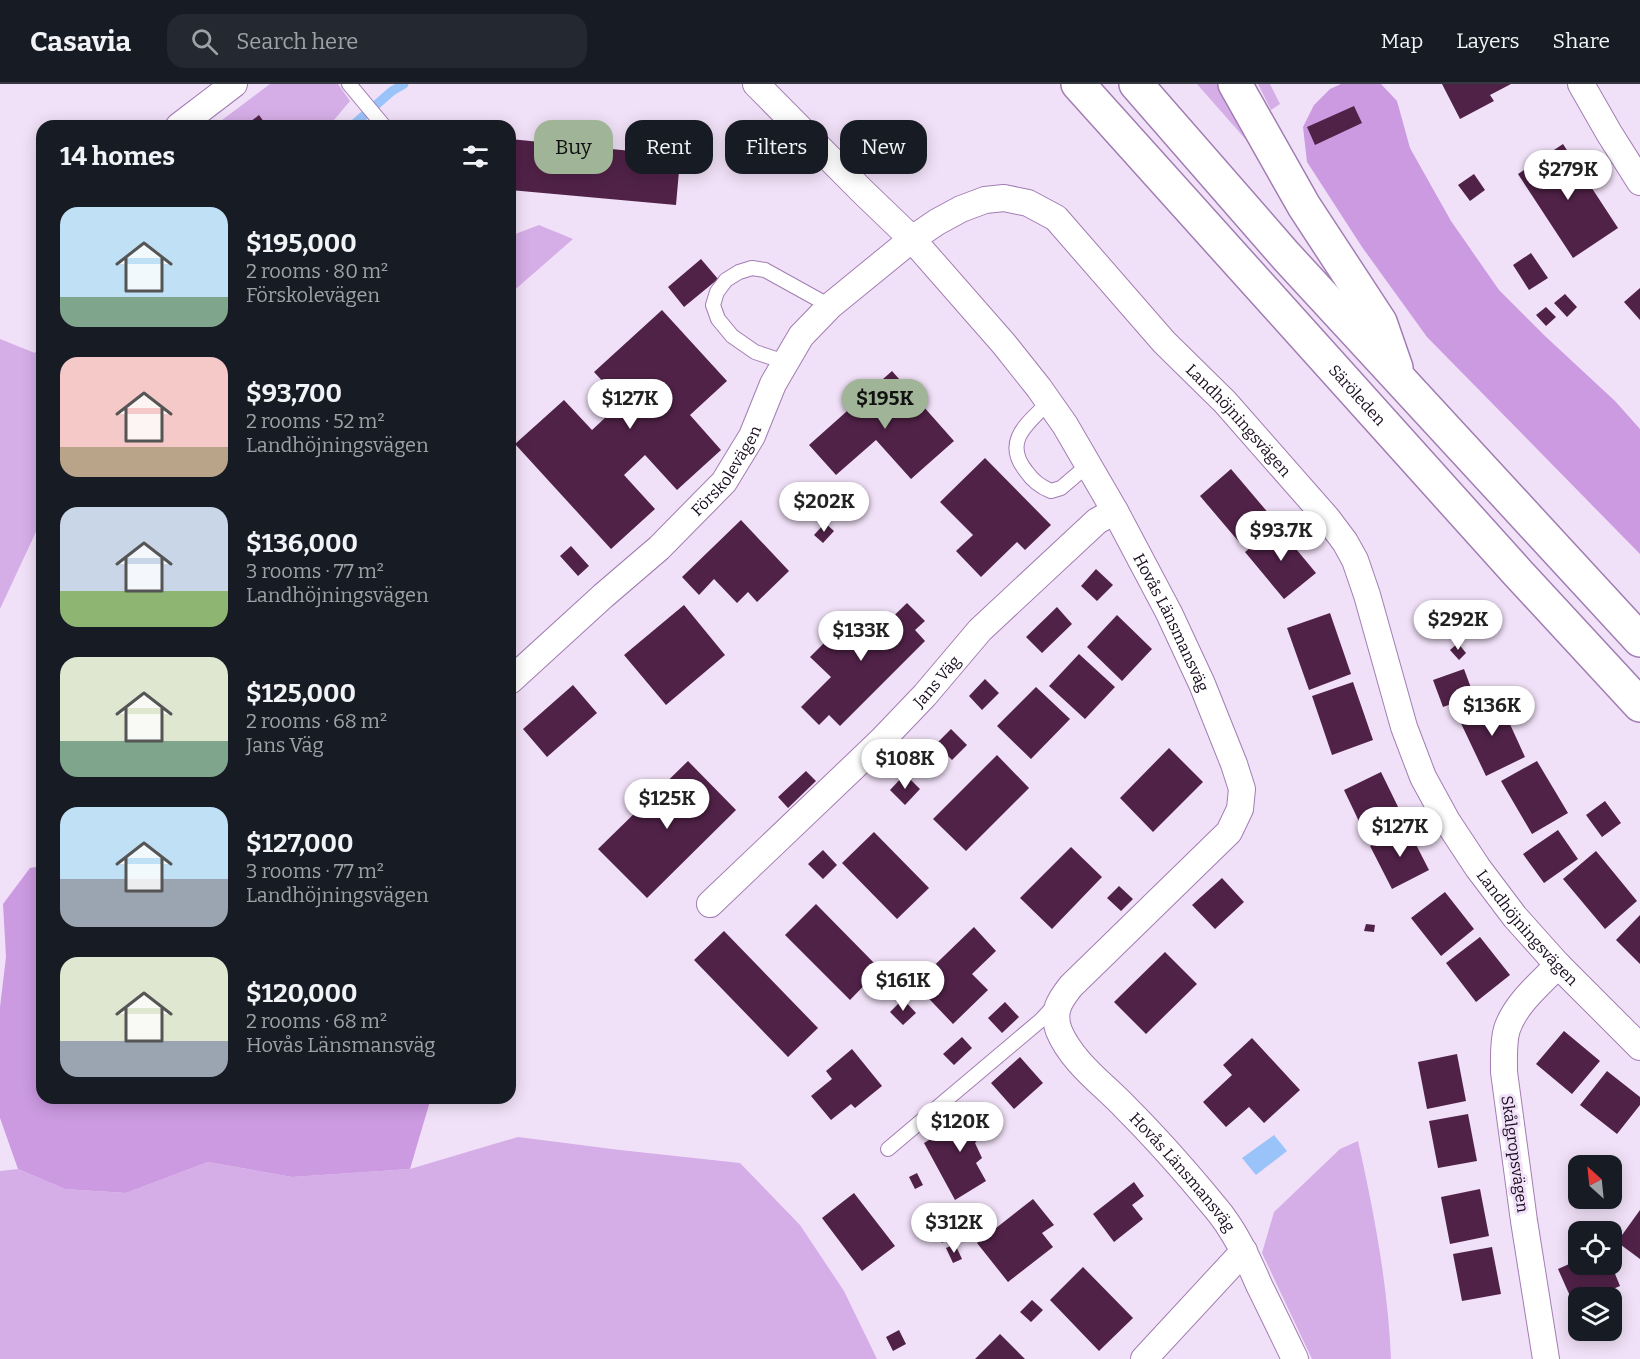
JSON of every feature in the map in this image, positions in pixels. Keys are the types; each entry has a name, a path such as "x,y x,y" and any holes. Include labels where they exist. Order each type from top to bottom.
{"main road":[{"name":"Säröleden","path":"1078,84 1516,572 1640,705"},
{"path":"1136,84 1286,256 1640,640"},
{"path":"1235,84 1304,206 1380,322 1400,381"}],"street":[{"path":"187,120 234,84"},
{"path":"756,84 912,239"},
{"path":"1581,84 1640,182"},
{"name":"Landhöjningsvägen","path":"912,239 961,209 985,200 1004,198 1028,203 1056,218 1164,342 1225,402 1327,519 1345,542 1355,560 1404,727 1423,777 1447,821 1478,868 1515,917 1558,965 1640,1047"},
{"name":"Förskolevägen","path":"516,676 659,548 724,482 752,436 772,384 801,336 830,306 912,239"},
{"name":"Hovås Länsmansväg","path":"912,239 1004,344 1065,425 1115,511 1169,613 1202,684 1234,764 1242,789 1240,809 1229,832 1071,986 1059,1002 1056,1015 1059,1030 1067,1046 1081,1063 1132,1113 1215,1207 1244,1251 1295,1359"},
{"name":"Jans Väg","path":"710,904 881,741 926,695 980,630 1096,521 1115,511"},
{"name":"Skålgropsvägen","path":"1546,1359 1521,1198 1504,1071 1504,1048 1507,1029 1515,1013 1558,965"},
{"path":"1144,1359 1244,1251"}],"lane":[{"path":"349,84 379,120"},
{"path":"785,362 755,352 732,336 718,319 713,305 717,292 726,280 739,272 752,268 765,270 830,306"},
{"path":"1049,402 1021,433 1016,444 1016,454 1021,465 1043,488 1051,491 1061,488 1088,465"},
{"name":"Hovås Länsmansväg","path":"888,1149 1041,1020 1059,1002"}],"shaded area":[{"path":"270,84 338,84 350,101 334,120 222,120"},
{"path":"1197,84 1220,84 1255,150"},
{"path":"1258,84 1270,84 1280,104 1271,110"},
{"path":"1341,84 1381,84 1397,101 1410,148 1451,221 1499,290 1615,401 1640,429 1640,554 1427,337 1362,247 1307,162 1303,127 1314,105 1330,89"},
{"path":"539,225 573,239 516,289 516,234"},
{"path":"0,339 35,353 36,351 36,532 0,609"},
{"path":"36,867 36,1104 429,1104 410,1169 292,1177 208,1162 126,1193 65,1189 18,1169 0,1118 0,1007 6,957 3,904 30,868"},
{"path":"518,1137 740,1163 800,1225 844,1291 877,1359 0,1359 0,1171 18,1169 65,1189 126,1193 208,1162 292,1177 410,1169"},
{"path":"1358,1141 1379,1249 1387,1304 1391,1359 1312,1359 1262,1253 1274,1212 1340,1149"}],"water":[{"path":"1274,1135 1287,1151 1256,1175 1242,1158"}],"building":[{"path":"1442,84 1511,84 1490,95 1494,101 1460,119"},
{"path":"1354,106 1362,123 1315,145 1307,127"},
{"path":"259,115 263,120 253,120"},
{"path":"516,140 534,141 534,174 613,174 613,149 625,150 625,174 679,174 676,205 516,191"},
{"path":"1563,144 1618,228 1573,258 1518,174"},
{"path":"1474,174 1485,190 1470,201 1458,185"},
{"path":"1531,253 1548,278 1529,290 1513,265"},
{"path":"701,259 718,279 684,307 668,287"},
{"path":"1640,288 1640,320 1624,302"},
{"path":"1565,294 1577,307 1567,317 1554,303"},
{"path":"1546,307 1556,317 1546,326 1536,315"},
{"path":"662,310 727,381 690,415 721,450 677,490 645,455 624,475 655,509 611,549 516,445 564,400 592,430 622,402 594,372"},
{"path":"892,371 954,441 911,479 876,440 836,475 809,445"},
{"path":"985,458 1051,525 1025,550 1017,542 981,577 956,551 973,535 940,502"},
{"path":"1231,469 1270,515 1239,542 1200,496"},
{"path":"741,520 789,571 757,602 748,592 737,603 714,579 699,595 682,577"},
{"path":"825,523 834,531 823,543 814,535"},
{"path":"1277,526 1316,573 1284,599 1245,552"},
{"path":"571,546 589,566 578,576 560,556"},
{"path":"1096,569 1113,585 1097,601 1081,586"},
{"path":"907,603 925,621 915,630 925,641 840,726 829,715 819,725 801,707 831,677 810,657 856,611 877,632"},
{"path":"684,605 725,655 666,705 624,655"},
{"path":"1057,607 1072,624 1042,653 1026,637"},
{"path":"1330,613 1351,674 1309,690 1287,628"},
{"path":"1117,615 1152,649 1122,681 1087,647"},
{"path":"1458,643 1466,653 1459,660 1450,650"},
{"path":"1079,654 1115,687 1085,719 1049,686"},
{"path":"1464,669 1474,696 1443,707 1433,680"},
{"path":"985,679 999,693 982,710 969,696"},
{"path":"1353,682 1373,740 1332,755 1312,696"},
{"path":"573,685 597,713 547,757 523,729"},
{"path":"1036,687 1070,719 1031,759 997,726"},
{"path":"1498,698 1525,757 1486,776 1458,717"},
{"path":"951,729 967,745 952,760 936,744"},
{"path":"1169,748 1203,782 1153,832 1120,798"},
{"path":"997,755 1029,788 966,851 933,819"},
{"path":"688,761 736,810 647,898 598,849"},
{"path":"1537,761 1568,813 1532,834 1501,781"},
{"path":"806,771 816,781 788,808 778,797"},
{"path":"1381,772 1402,815 1365,834 1344,790"},
{"path":"905,774 920,789 905,805 890,790"},
{"path":"1605,801 1621,823 1602,837 1586,815"},
{"path":"1407,827 1429,870 1392,889 1370,846"},
{"path":"1558,830 1578,859 1544,883 1523,854"},
{"path":"874,832 929,888 897,919 842,863"},
{"path":"1071,847 1102,877 1052,929 1020,898"},
{"path":"823,850 837,865 823,879 808,864"},
{"path":"1596,851 1637,901 1605,929 1563,879"},
{"path":"1222,878 1244,902 1215,929 1192,905"},
{"path":"1119,886 1133,899 1121,911 1107,898"},
{"path":"1445,892 1474,929 1441,956 1411,918"},
{"path":"816,904 880,969 850,1000 785,935"},
{"path":"1640,915 1640,964 1616,940"},
{"path":"1366,924 1375,925 1374,932 1364,931"},
{"path":"974,927 996,951 972,974 988,990 953,1024 915,984"},
{"path":"724,931 818,1028 788,1057 694,960"},
{"path":"1480,937 1510,975 1476,1002 1446,963"},
{"path":"1165,952 1197,984 1146,1034 1114,1002"},
{"path":"903,999 916,1013 903,1025 890,1012"},
{"path":"1005,1002 1019,1017 1002,1033 988,1018"},
{"path":"1564,1031 1600,1061 1572,1094 1536,1064"},
{"path":"962,1037 972,1048 954,1065 943,1054"},
{"path":"1252,1038 1300,1090 1264,1123 1249,1107 1226,1127 1203,1102 1232,1075 1223,1065"},
{"path":"852,1049 882,1086 855,1108 851,1104 831,1120 811,1096 832,1079 826,1071"},
{"path":"1457,1054 1466,1101 1427,1109 1418,1062"},
{"path":"1020,1057 1043,1083 1014,1109 991,1083"},
{"path":"1607,1071 1640,1097 1640,1105 1617,1134 1580,1105"},
{"path":"978,1107 992,1124 975,1143 982,1158 976,1163 986,1181 955,1200 924,1143"},
{"path":"1468,1114 1477,1161 1438,1168 1429,1121"},
{"path":"917,1173 923,1185 915,1189 909,1177"},
{"path":"1134,1182 1144,1196 1132,1205 1143,1219 1114,1242 1093,1214"},
{"path":"1480,1189 1489,1236 1450,1244 1441,1197"},
{"path":"854,1193 895,1246 862,1271 822,1218"},
{"path":"1033,1199 1054,1225 1042,1233 1053,1247 1008,1282 977,1243"},
{"path":"1640,1210 1640,1259 1622,1246 1622,1235"},
{"path":"951,1218 959,1232 942,1243 934,1229"},
{"path":"955,1244 962,1259 953,1263 946,1248"},
{"path":"1492,1247 1501,1294 1462,1301 1453,1254"},
{"path":"1568,1264 1568,1275 1616,1275 1620,1286 1568,1287 1568,1292 1558,1269"},
{"path":"1083,1267 1133,1318 1099,1351 1050,1300"},
{"path":"1032,1300 1043,1310 1031,1322 1020,1312"},
{"path":"899,1330 906,1344 893,1351 886,1337"},
{"path":"1000,1334 1025,1359 975,1359"}],"waterway":[{"path":"359,120 392,91 404,84"}]}
